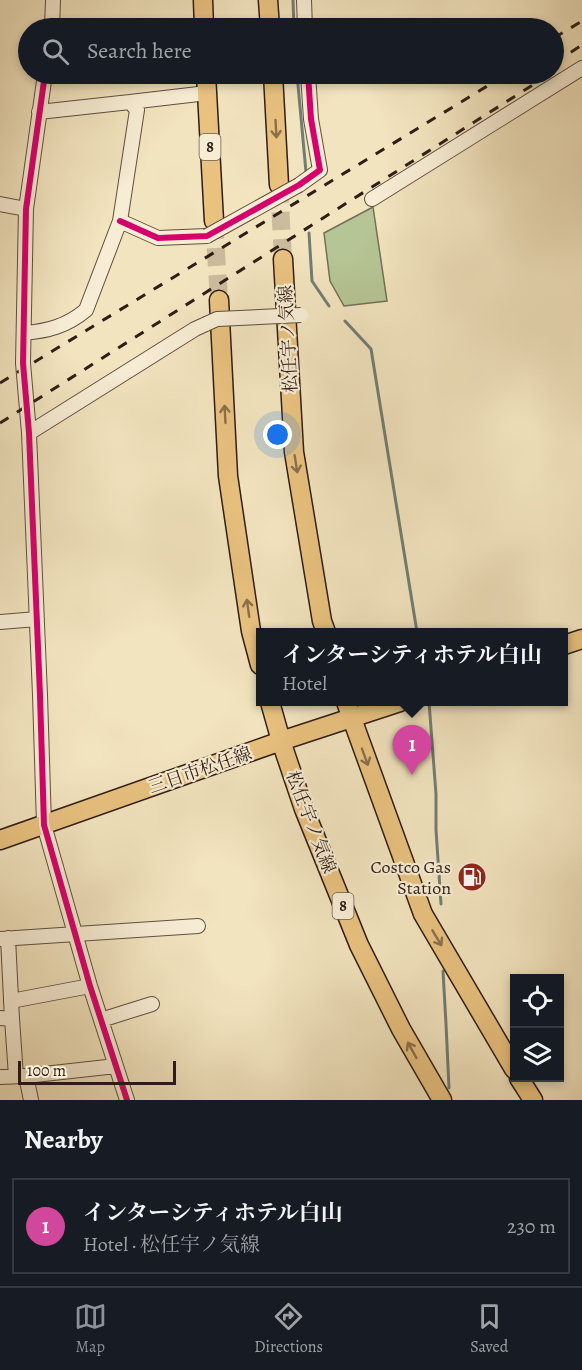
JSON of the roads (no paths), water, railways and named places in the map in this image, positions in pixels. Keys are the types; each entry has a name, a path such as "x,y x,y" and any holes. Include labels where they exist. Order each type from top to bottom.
{"main road":[{"path":"203,0 204,18"},
{"path":"268,0 269,18"},
{"name":"8","path":"207,84 210,229"},
{"path":"274,84 279,185"},
{"name":"松任宇ノ気線","path":"283,259 294,452 324,628"},
{"path":"219,300 228,476 251,630 256,648"},
{"name":"松任宇ノ気線","path":"271,706 304,809 359,945 401,1029 442,1100"},
{"name":"三日市松任線","path":"0,840 281,741 349,710 374,706"},
{"path":"349,710 423,914 510,1062"},
{"path":"522,1082 533,1100"}],"street":[{"path":"52,18 53,0"},
{"path":"304,0 305,18"},
{"path":"564,79 582,68"},
{"path":"43,84 26,209 23,369 29,433 44,825 74,933 127,1100"},
{"path":"120,221 158,238 210,229 299,185 320,170 311,119 309,84"},
{"path":"372,199 556,84"},
{"path":"39,112 207,93"},
{"path":"24,333 43,332 74,321 86,310 120,221 137,110 130,102"},
{"path":"0,204 26,209"},
{"path":"29,433 185,335 217,319 300,315"},
{"path":"0,622 37,619"},
{"path":"32,1100 21,1076 6,1018 11,1001 4,939 198,926"},
{"path":"11,1001 90,986"},
{"path":"101,1020 152,1004"},
{"path":"0,1077 116,1066"}],"waterway":[{"path":"293,0 294,18"},
{"path":"298,84 306,172"},
{"path":"309,233 312,281 329,306"},
{"path":"345,321 371,349 416,628"},
{"path":"429,706 441,904"},
{"path":"443,971 449,1088"}],"tunnel":[{"path":"279,185 283,259"},
{"path":"214,221 219,300"}],"railway":[{"path":"564,32 582,21"},
{"path":"564,57 582,45"},
{"path":"0,383 491,84"},
{"path":"0,423 534,84"}],"place":[{"name":"インターシティホテル白山","path":"412,775"},
{"name":"Costco Gas Station","path":"472,877"}]}
